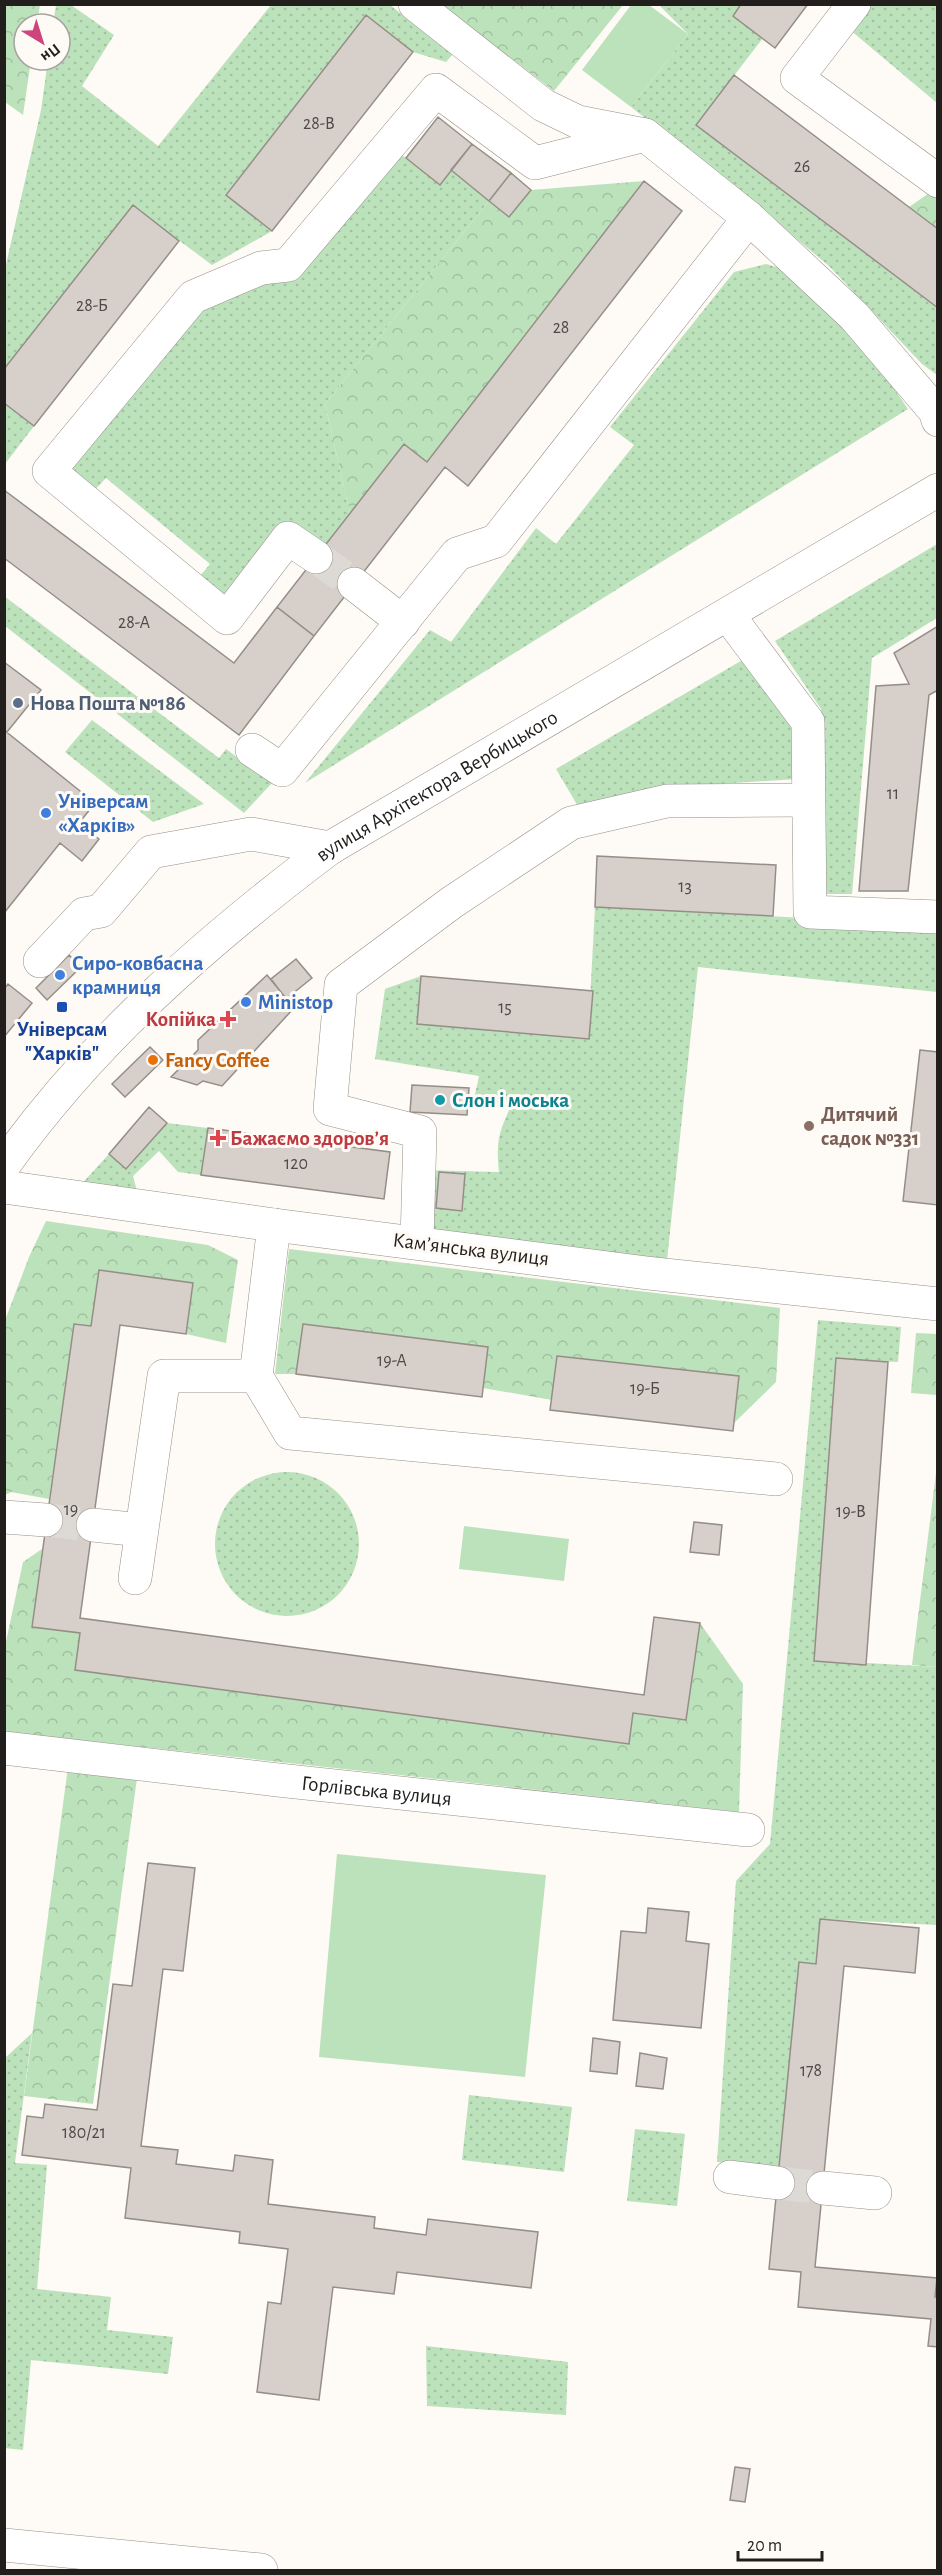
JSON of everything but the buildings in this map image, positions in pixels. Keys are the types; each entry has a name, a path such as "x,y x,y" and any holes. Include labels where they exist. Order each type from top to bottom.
{"street":[{"path":"415,4 543,105 578,122 645,135 749,218 854,316 935,411 938,420"},
{"path":"854,4 797,78 938,181"},
{"path":"316,557 288,538 227,618 49,471 193,297 261,268 288,265 436,90 535,163 645,135"},
{"path":"252,750 282,770 457,554 496,541 749,218"},
{"name":"вулиця Архітектора Вербицького","path":"4,1165 32,1126 81,1068 139,1007 248,910 330,848 938,490"},
{"path":"354,584 403,622"},
{"path":"728,615 807,722 810,912 938,917"},
{"path":"417,1242 420,1132 330,1109 341,985 451,903 571,823 667,801 808,800"},
{"path":"40,961 84,914 101,910 151,852 250,834 330,848"},
{"name":"Камʼянська вулиця","path":"4,1187 274,1225 647,1272 938,1304"},
{"path":"274,1225 256,1376 290,1433 776,1479"},
{"path":"135,1578 164,1376 256,1376"},
{"path":"4,1517 46,1520"},
{"path":"93,1525 141,1530"},
{"name":"Горлівська вулиця","path":"4,1748 309,1784 748,1830"},
{"path":"730,2177 778,2183"},
{"path":"823,2188 875,2193"},
{"path":"4,2546 50,2561 261,2571"}],"green space":[{"path":"5,4 40,5 39,12 12,12 12,72 29,72 23,115 5,102"},
{"path":"56,5 71,5 114,35 82,86 158,146 271,5 390,5 453,54 446,62 413,52 366,16 226,194 272,231 212,265 133,206 5,369 5,269 41,110 46,72 72,72 72,12 55,12"},
{"path":"440,5 623,5 554,91"},
{"path":"631,5 649,5 688,34 631,107 582,70"},
{"path":"659,5 741,5 733,16 763,38 696,125 937,308 937,375 922,364 829,266 744,195 631,107 688,34"},
{"path":"866,5 937,5 937,103 849,29"},
{"path":"397,151 440,185 451,170 489,201 325,404 350,513 319,554 283,527 224,603 195,582 210,564 106,478 91,494 59,468 197,302 267,274"},
{"path":"644,181 427,462 404,445 350,513 325,404 489,201 509,217 531,190"},
{"path":"935,189 937,191 937,229 909,207"},
{"path":"766,264 797,273 842,313 908,409 305,783 430,630 451,642 536,528 556,544 634,445 610,427 734,272"},
{"path":"5,403 34,426 5,464"},
{"path":"937,544 937,618 872,658 852,894 824,894 821,709 775,641"},
{"path":"4,596 219,758 226,749 272,783 244,813 5,626"},
{"path":"751,655 801,724 797,779 671,787 579,808 556,769"},
{"path":"92,720 204,804 153,822 65,752"},
{"path":"595,907 937,925 937,992 698,967 667,1260 423,1230 422,1170 499,1172 499,1139 510,1108 473,1104 479,1076 375,1059 385,989 421,976 417,1023 588,1038"},
{"path":"167,1123 208,1128 201,1175 178,1172 159,1151 133,1176 138,1195 77,1189 109,1154 127,1169"},
{"path":"46,1221 208,1245 238,1260 226,1343 186,1334 193,1283 99,1270 91,1326 74,1324 49,1499 11,1492 5,1495 4,1323 29,1257"},
{"path":"289,1249 780,1308 776,1382 734,1423 739,1376 557,1356 552,1400 483,1388 488,1347 303,1324 296,1374 275,1374"},
{"path":"818,1320 901,1327 898,1362 836,1359 814,1660 937,1667 937,1925 821,1919 816,1964 799,1962 779,2167 717,2162 736,1881 770,1844"},
{"path":"916,1333 937,1334 937,1395 911,1393"},
{"path":"937,1465 938,1667 912,1665"},
{"path":"287,1472 315,1477 338,1493 354,1516 359,1544 354,1572 338,1595 315,1611 287,1616 259,1611 236,1595 220,1572 215,1544 220,1516 236,1493 259,1477"},
{"path":"464,1526 569,1539 564,1581 459,1569"},
{"path":"42,1549 32,1626 80,1633 76,1670 629,1744 633,1713 686,1719 700,1623 743,1684 739,1812 5,1732 4,1651 23,1562"},
{"path":"68,1767 137,1778 93,2104 24,2096"},
{"path":"337,1854 546,1875 525,2077 319,2057"},
{"path":"32,2033 15,2163 47,2165 37,2289 111,2297 107,2330 173,2337 168,2374 31,2360 23,2450 4,2448 4,2059"},
{"path":"469,2095 572,2107 564,2172 462,2160"},
{"path":"635,2129 685,2134 677,2206 627,2201"},
{"path":"426,2346 568,2362 566,2415 427,2406"}],"tunnel":[{"path":"316,557 354,584"},
{"path":"46,1520 93,1525"},
{"path":"778,2183 823,2188"}],"place":[{"name":"Нова Пошта №186","path":"18,703"},
{"name":"Універсам «Харків»","path":"46,813"},
{"name":"Сиро-ковбасна крамниця","path":"60,975"},
{"name":"Ministop","path":"246,1002"},
{"name":"Універсам \"Харків\"","path":"62,1007"},
{"name":"Копійка","path":"228,1019"},
{"name":"Fancy Coffee","path":"153,1060"},
{"name":"Слон і моська","path":"440,1100"},
{"name":"Дитячий садок №331","path":"809,1126"},
{"name":"Бажаємо здоровʼя","path":"218,1138"}]}
